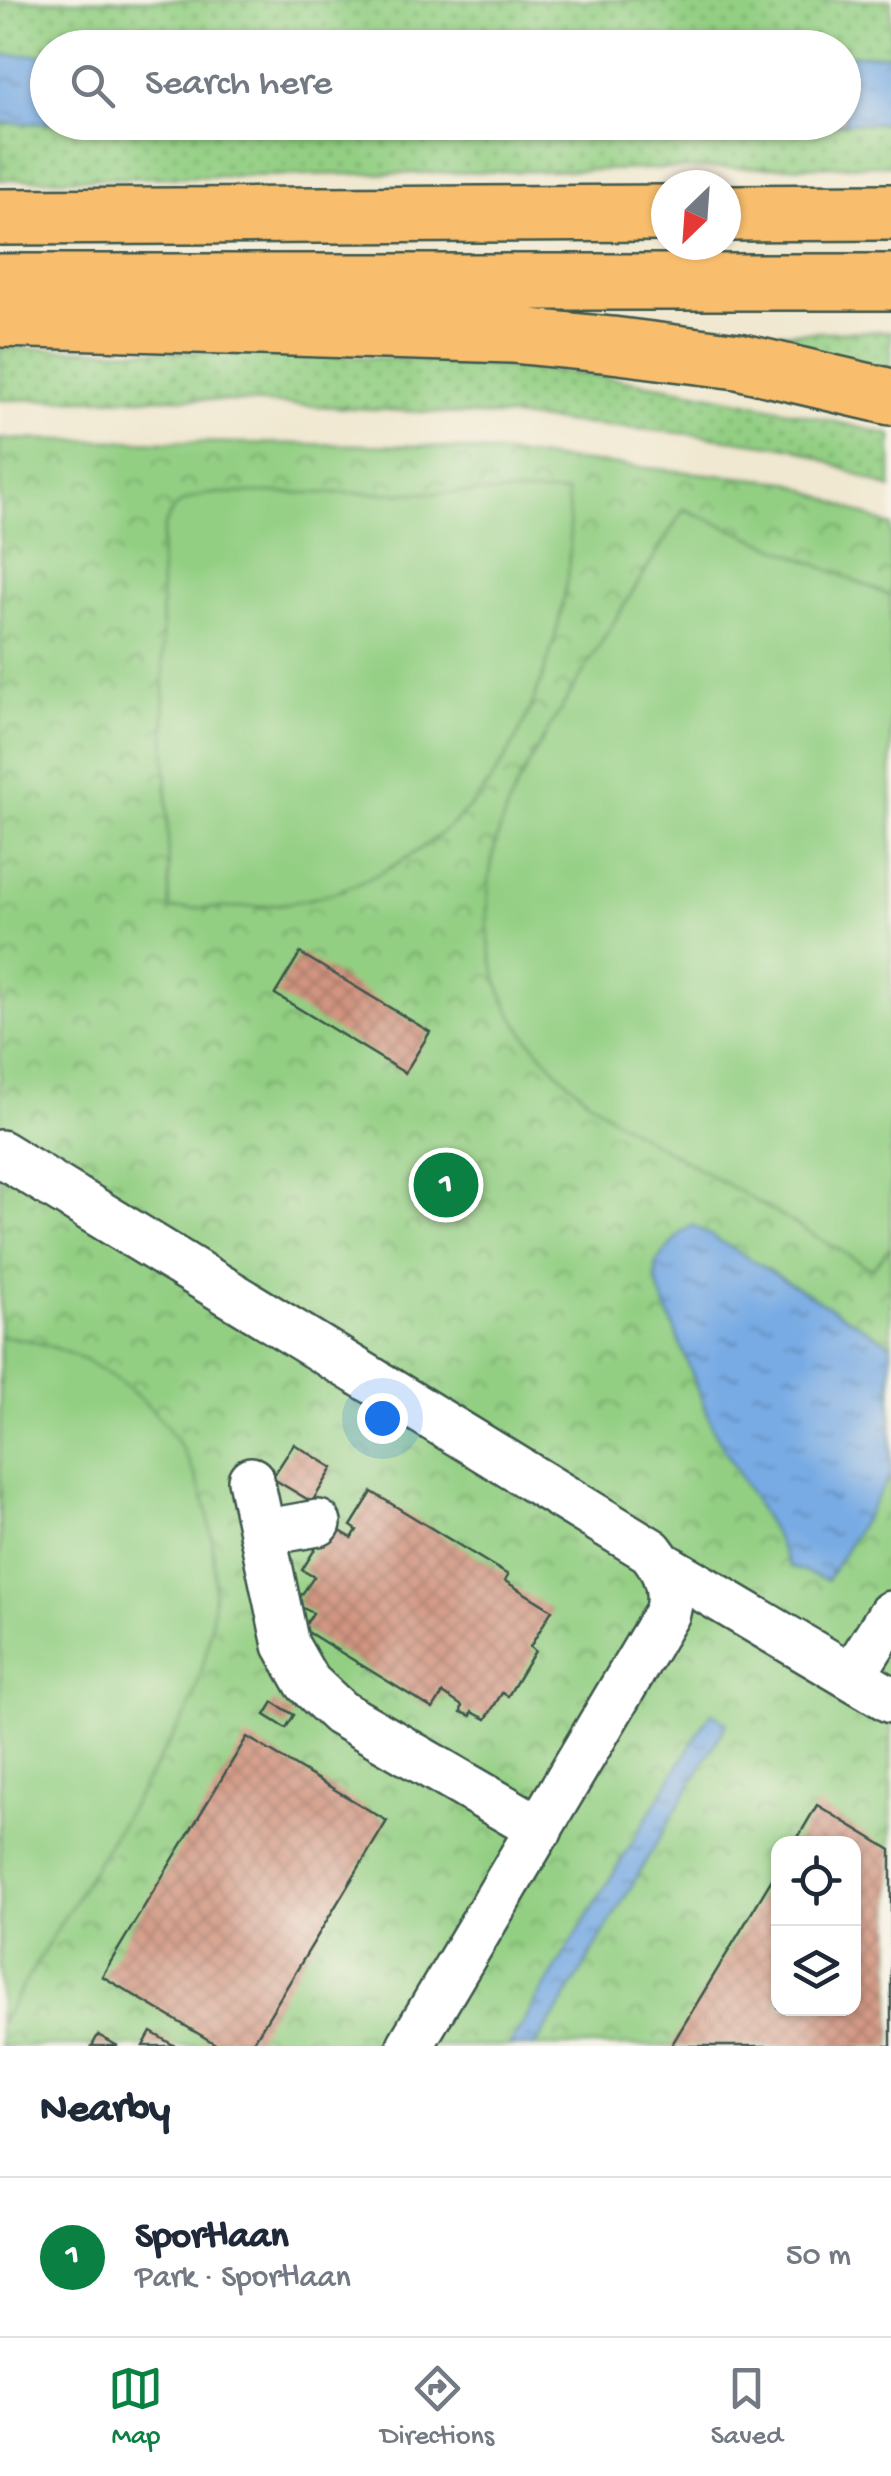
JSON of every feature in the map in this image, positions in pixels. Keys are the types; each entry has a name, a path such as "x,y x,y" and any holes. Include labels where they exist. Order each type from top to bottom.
{"highway":[{"path":"741,213 891,212"},
{"path":"0,217 651,213"},
{"path":"0,282 891,282"},
{"path":"0,320 512,336 612,344 738,361 891,397"}],"street":[{"path":"0,1153 651,1551 661,1564 668,1580 667,1614 410,2046"},
{"path":"251,1480 286,1644 307,1682 340,1713 540,1829"},
{"path":"262,1533 318,1523"},
{"path":"661,1564 891,1700"},
{"path":"852,1676 891,1614"}],"green space":[{"path":"0,0 891,0 891,55 861,55 861,30 30,30 30,55 0,55"},
{"path":"0,123 30,123 30,140 861,140 861,123 891,123 891,165 0,180"},
{"path":"891,331 891,397 547,336"},
{"path":"0,348 422,360 645,383 891,435 891,489 795,448 690,434 512,417 175,398 0,400"},
{"path":"0,439 426,446 788,482 891,526 891,2046 0,2046"},
{"path":"221,493 567,493 568,572 554,642 529,712 495,775 445,830 388,869 329,894 270,905 170,909 160,558 164,529 174,509 192,498"},
{"path":"684,509 891,596 891,1246 872,1269 593,1103 546,1059 515,1020 491,955 490,873 513,795 549,728"},
{"path":"0,1336 61,1350 89,1363 116,1379 162,1421 181,1447 205,1503 211,1533 214,1595 205,1656 187,1713 0,2024"}],"water":[{"path":"0,55 30,55 30,123 0,123"},
{"path":"861,55 891,55 891,123 861,123"},
{"path":"693,1225 891,1344 891,1475 827,1580 790,1567 715,1433 656,1282 656,1263 680,1234"},
{"path":"711,1712 727,1723 557,2013 535,2046 509,2046"}],"building":[{"path":"300,953 430,1032 405,1073 275,994"},
{"path":"294,1444 333,1468 312,1502 272,1478"},
{"path":"372,1492 508,1575 505,1581 552,1610 530,1647 535,1651 508,1696 502,1693 486,1719 461,1712 462,1706 443,1693 433,1709 303,1629 313,1613 299,1606 298,1600 314,1577 302,1570 330,1525 352,1538 357,1530 351,1526"},
{"path":"273,1702 294,1715 286,1728 265,1715"},
{"path":"247,1737 387,1821 251,2046 219,2046 102,1976"},
{"path":"817,1805 891,1850 891,2046 671,2046 771,1881 771,2016 861,2016 861,1836 799,1836"},
{"path":"151,2032 175,2046 143,2046"},
{"path":"98,2035 118,2046 92,2046"}],"place":[{"name":"Sportlaan","path":"446,1185"}]}
